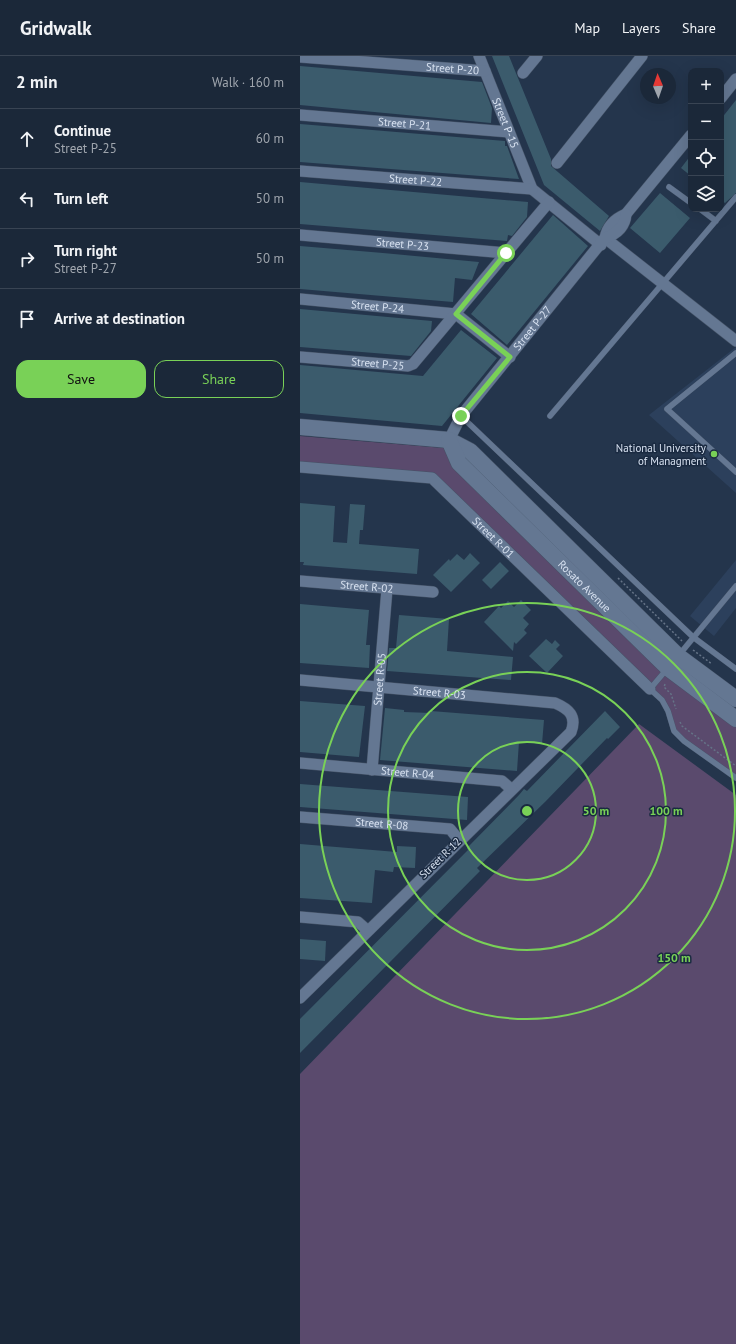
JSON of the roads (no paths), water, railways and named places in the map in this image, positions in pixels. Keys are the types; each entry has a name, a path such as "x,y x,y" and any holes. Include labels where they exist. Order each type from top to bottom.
{"street":[{"name":"Street P-15","path":"479,56 532,189"},
{"path":"523,73 536,56"},
{"path":"557,163 642,56"},
{"name":"Street P-20","path":"300,57 485,71"},
{"path":"724,94 736,79"},
{"name":"Street P-21","path":"300,115 509,132"},
{"name":"Street P-27","path":"449,440 461,416 603,242 607,229 625,222 626,214 688,139"},
{"name":"Street P-22","path":"300,171 532,189"},
{"path":"532,189 603,242 664,283 736,341"},
{"name":"Street P-25","path":"300,357 408,366 417,360 549,202"},
{"name":"Street P-23","path":"300,234 506,253"},
{"name":"Street P-24","path":"300,299 456,314"},
{"path":"456,314 510,357"},
{"path":"300,427 449,440"},
{"name":"Rosato Avenue","path":"449,440 459,463 672,665 736,719"},
{"name":"Street R-01","path":"300,467 432,478 650,689"},
{"name":"Street R-02","path":"300,581 433,592"},
{"name":"Street R-05","path":"372,770 387,589"},
{"name":"Rosato Avenue","path":"672,665 736,699"},
{"name":"Street R-03","path":"300,680 555,703 567,708 573,717"},
{"name":"Street R-12","path":"300,998 367,930 571,732 574,724 573,717"},
{"name":"Street R-04","path":"300,763 502,781 511,789"},
{"name":"Street R-08","path":"300,817 450,829 459,840"},
{"path":"300,917 358,922 367,930"}],"lane":[{"path":"669,187 688,201"},
{"path":"550,416 736,197"},
{"path":"704,212 716,221"},
{"path":"736,353 667,409 736,472"},
{"path":"461,416 693,637 736,669"},
{"path":"736,586 693,637 672,665 650,689 662,700 668,711 674,731 684,741 736,778"}],"place":[{"name":"National University of Managment","path":"714,454"}]}
